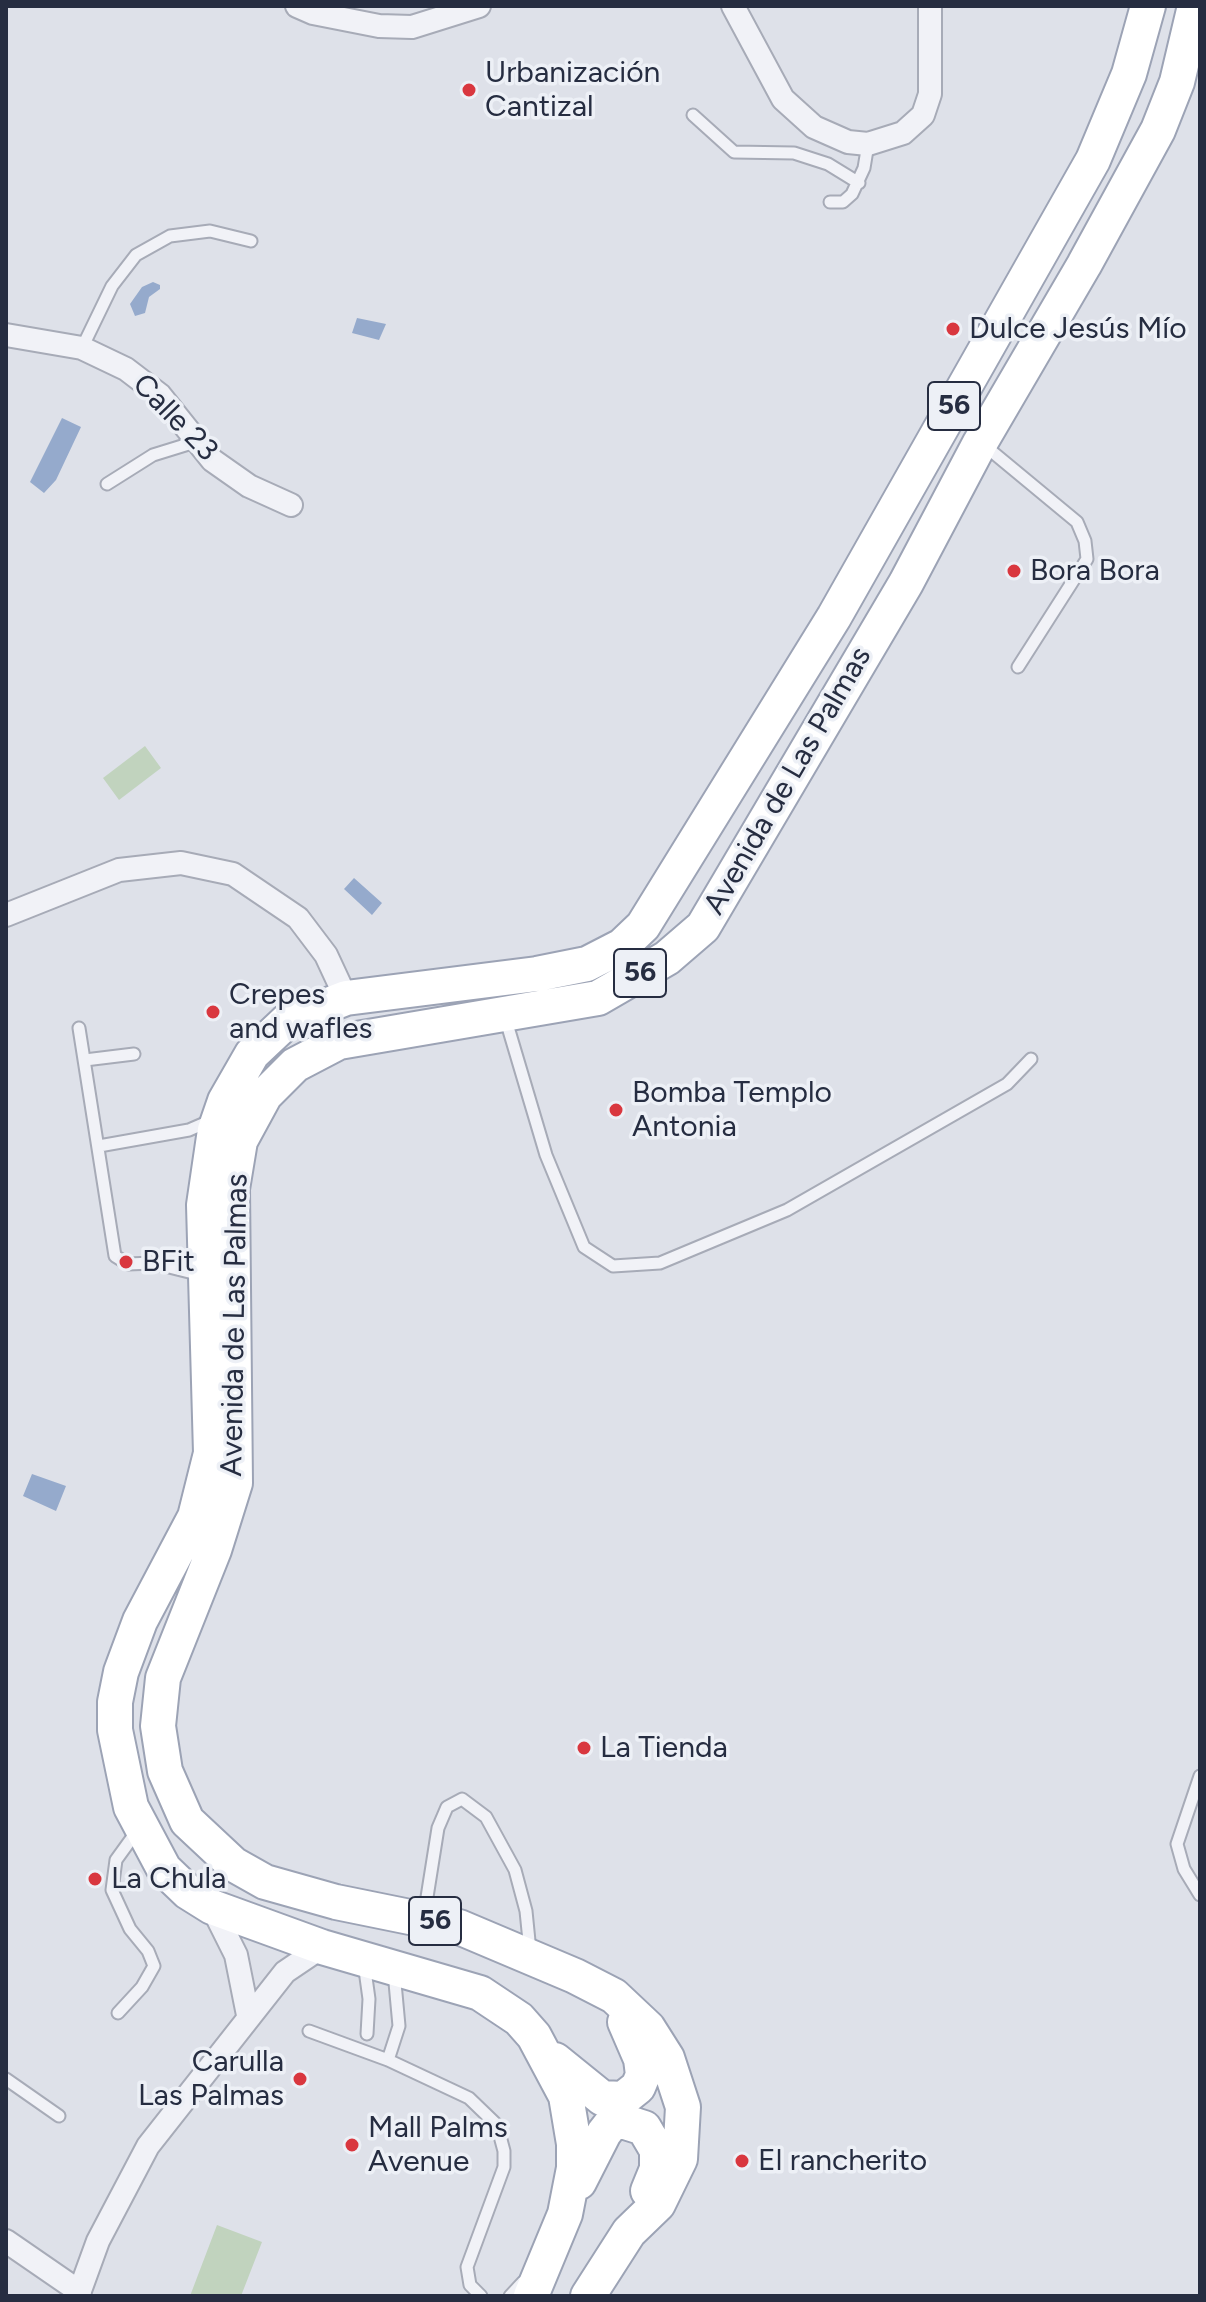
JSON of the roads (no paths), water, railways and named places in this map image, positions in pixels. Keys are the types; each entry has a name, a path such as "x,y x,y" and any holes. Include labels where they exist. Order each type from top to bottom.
{"main road":[{"name":"Avenida de Las Palmas","path":"531,2296 565,2214 574,2168 573,2133 566,2096 545,2052 519,2019 480,1993 322,1947 212,1907 188,1892 164,1869 140,1827 122,1775 115,1702 121,1672 140,1621 195,1517 211,1453 205,1277 207,1178 219,1116 252,1054 287,1021 346,998 565,970 603,958 622,946 643,926 841,604 1093,160 1129,74 1148,6"},
{"name":"Avenida de Las Palmas","path":"588,2296 629,2232 658,2204 680,2159 684,2135 683,2107 667,2058 648,2028 614,1996 530,1955 459,1927 336,1902 279,1886 233,1864 187,1821 174,1795 159,1745 163,1678 214,1550 235,1483 232,1189 240,1141 265,1095 295,1065 339,1042 598,998 667,958 703,927 906,583 980,443 1084,265 1158,130 1177,82 1195,6"},
{"path":"545,2052 602,2098 623,2099 632,2093 643,2075 641,2059 614,1996"},
{"path":"565,2214 604,2133 611,2124 633,2123 653,2139 659,2158 629,2232"}],"street":[{"path":"297,6 313,13 379,26 412,27 479,6"},
{"path":"733,6 783,99 814,127 848,142 868,144 903,133 923,115 930,94 930,6"},
{"name":"Calle 23","path":"6,335 82,348 126,369 160,395 195,442 249,486 291,505"},
{"path":"6,915 119,870 181,863 233,874 298,918 326,955 346,998"},
{"path":"212,1907 236,1955 248,2015"},
{"path":"6,2241 79,2294 98,2241 148,2146 248,2015 285,1972 322,1947"}],"lane":[{"path":"693,115 734,152 794,153 828,164 859,183"},
{"path":"830,202 843,202 859,183 868,144"},
{"path":"82,348 112,286 136,255 170,236 210,231 251,241"},
{"path":"107,484 153,455 195,442"},
{"path":"980,443 1077,522 1085,541 1087,559 1018,667"},
{"path":"505,1016 546,1155 584,1247 613,1266 660,1263 787,1210 1007,1084 1031,1059"},
{"path":"79,1028 115,1256 128,1264 166,1265 205,1277"},
{"path":"85,1060 134,1054"},
{"path":"99,1146 189,1130 219,1116"},
{"path":"1200,1776 1177,1844 1184,1869 1200,1895"},
{"path":"423,1919 438,1828 447,1807 462,1799 486,1817 515,1870 529,1926 530,1955"},
{"path":"118,2013 142,1987 154,1966 148,1951 130,1929 112,1890 116,1860 140,1827"},
{"path":"367,2034 368,1987 379,1963"},
{"path":"379,1963 399,2026 388,2060"},
{"path":"309,2031 388,2060 469,2098 497,2125 504,2151 504,2167 467,2267 470,2285 481,2296"},
{"path":"6,2079 59,2116"},
{"path":"510,2296 549,2256"}],"water":[{"path":"153,282 160,285 160,289 149,297 145,313 135,316 130,304 142,287"},
{"path":"357,318 386,324 379,340 352,333"},
{"path":"62,418 81,427 56,480 44,493 30,482"},
{"path":"354,878 382,903 372,915 344,889"},
{"path":"32,1474 66,1486 56,1511 23,1496"}],"place":[{"name":"Urbanización Cantizal","path":"469,90"},
{"name":"Dulce Jesús Mío","path":"953,329"},
{"name":"Bora Bora","path":"1014,571"},
{"name":"Crepes and wafles","path":"213,1012"},
{"name":"Bomba Templo Antonia","path":"616,1110"},
{"name":"BFit","path":"126,1262"},
{"name":"La Tienda","path":"584,1748"},
{"name":"La Chula","path":"95,1879"},
{"name":"Carulla Las Palmas","path":"300,2079"},
{"name":"Mall Palms Avenue","path":"352,2145"},
{"name":"El rancherito","path":"742,2161"}]}
